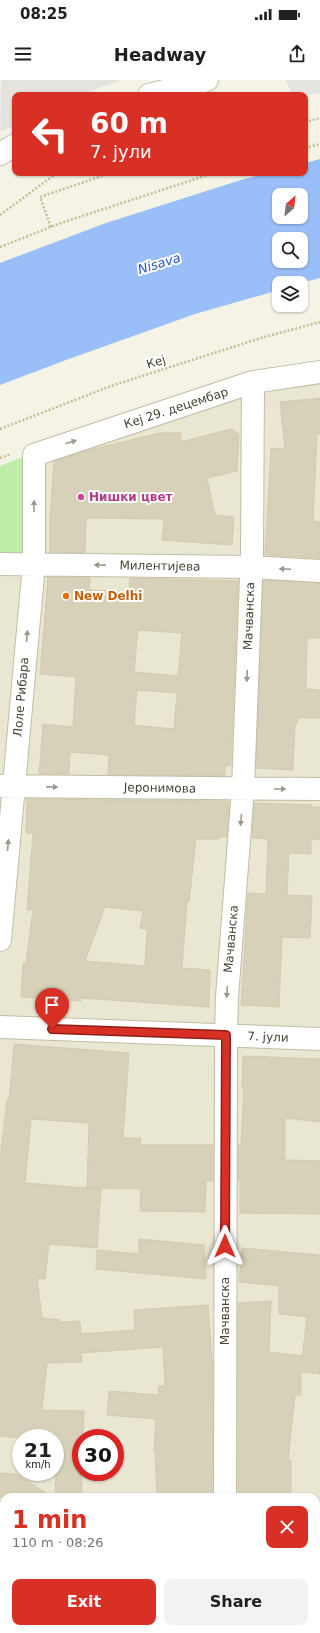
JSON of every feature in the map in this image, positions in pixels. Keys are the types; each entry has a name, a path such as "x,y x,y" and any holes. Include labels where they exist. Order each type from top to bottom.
{"street":[{"path":"161,92 207,80"},
{"path":"0,154 12,147"},
{"name":"Кеј 29. децембар","path":"34,455 253,382 320,372"},
{"name":"Мачванска","path":"225,1493 226,1035 227,997 243,788 251,567 253,382"},
{"name":"Лоле Рибара","path":"0,940 7,786 34,564 34,455"},
{"name":"Милентијева","path":"0,564 251,567 320,571"},
{"name":"Јеронимова","path":"7,786 320,789"},
{"name":"7. јули","path":"0,1027 320,1039"}],"path":[{"path":"308,121 320,118"},
{"path":"308,147 320,144"},
{"path":"0,215 53,176"},
{"path":"51,227 40,197 102,176"},
{"path":"0,247 51,227 205,176"},
{"name":"Кеј","path":"0,429 111,386 261,338 320,322"}],"shaded area":[{"path":"1,80 121,80 88,92 12,92 12,126 0,132"},
{"path":"286,80 320,80 320,93 308,95 308,92 291,92"},
{"path":"320,369 320,1493 0,1493 0,562 25,456"}],"green space":[{"path":"25,456 22,562 0,562 0,466"}],"water":[{"name":"Nisava","path":"320,159 320,278 308,281 308,276 272,276 272,292 195,314 0,385 0,263 106,223 256,176 308,176 308,162"}],"building":[{"path":"320,398 320,434 317,434 313,521 320,522 320,558 265,555 271,448 285,449 280,402"},
{"path":"231,429 239,434 237,471 207,478 215,515 234,517 232,545 162,540 164,519 86,518 85,553 50,552 50,517 54,461 85,451 160,433 181,433 181,442"},
{"path":"48,577 90,578 89,590 129,592 130,578 238,581 231,766 225,766 225,776 108,775 109,755 70,752 69,774 39,774 43,724 73,727 76,677 40,674","holes":["138,630 182,633 178,676 134,672","137,690 177,693 174,729 134,725"]},
{"path":"265,580 320,583 320,638 307,638 306,689 320,690 320,718 298,718 297,724 295,724 293,770 256,768 263,582"},
{"path":"27,799 229,802 227,837 220,837 219,839 196,839 189,902 187,902 182,968 210,970 209,1007 81,998 81,1001 21,997 23,963 26,963 33,910 27,910 33,833 26,833","holes":["105,907 143,911 140,928 147,929 145,966 85,961"]},
{"path":"254,803 312,805 312,807 320,807 320,840 311,839 311,854 289,853 287,895 312,896 310,938 282,937 279,1007 241,1005 248,893 266,894 268,839 252,838"},
{"path":"14,1044 129,1053 123,1138 141,1138 140,1145 213,1145 213,1181 206,1181 205,1212 140,1211 141,1189 87,1188 101,1189 97,1248 49,1244 45,1279 37,1278 42,1318 60,1320 59,1322 80,1321 81,1334 135,1330 134,1310 208,1305 213,1373 212,1493 157,1493 154,1452 156,1419 107,1415 109,1391 158,1395 159,1386 165,1386 163,1347 81,1353 82,1362 47,1363 42,1410 84,1411 83,1429 72,1429 72,1481 82,1481 82,1493 55,1493 56,1481 64,1481 64,1429 12,1429 12,1437 0,1436 0,1159 7,1100 9,1101","holes":["31,1119 89,1123 87,1188 25,1183"]},
{"path":"243,1056 320,1059 320,1122 285,1118 285,1160 320,1161 320,1214 240,1213 238,1145 241,1145 244,1089 242,1089"},
{"path":"139,1239 204,1245 206,1279 96,1269 97,1250 139,1254"},
{"path":"242,1248 320,1255 320,1374 301,1372 301,1395 295,1395 288,1460 291,1461 291,1493 238,1493 238,1303 271,1301 269,1352 302,1356 302,1359 307,1317 279,1314 279,1286 239,1282"},
{"path":"0,1473 12,1474 12,1481 27,1481 46,1493 0,1493"}],"place":[{"name":"Нишки цвет","path":"81,497"},
{"name":"New Delhi","path":"66,596"}],"route":[{"path":"52,1029 226,1035 225,1246"}]}
